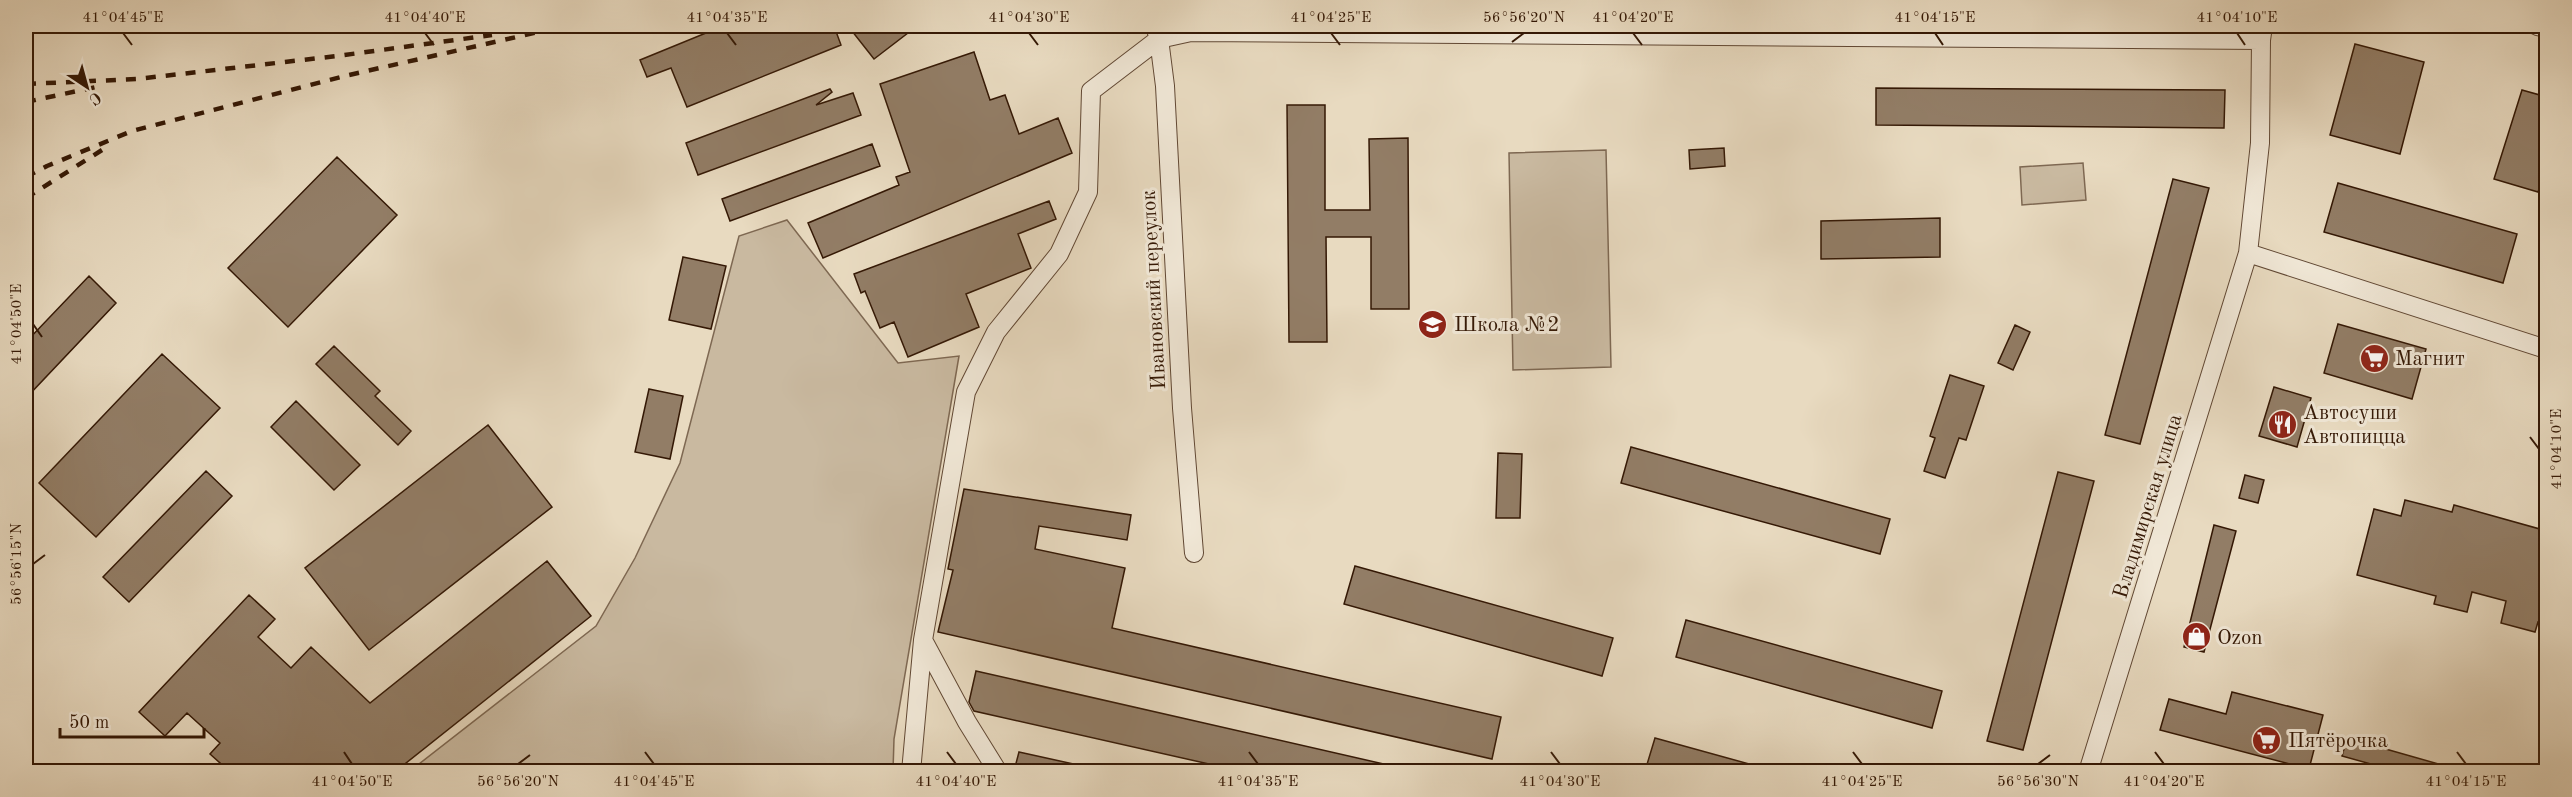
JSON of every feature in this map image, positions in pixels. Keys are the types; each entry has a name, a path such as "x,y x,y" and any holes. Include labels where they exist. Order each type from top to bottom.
{"street":[{"path":"2537,26 2547,28"},
{"path":"911,771 923,640 966,392 996,332 1059,254 1088,192 1091,91 1157,32"},
{"name":"Владимирская улица","path":"1157,32 2262,33 2260,143 2248,253 2088,771"},
{"name":"Ивановский переулок","path":"1157,32 1165,87 1182,408 1194,553"},
{"path":"2248,253 2547,349"},
{"path":"923,640 967,722 998,771"}],"shaded area":[{"path":"1606,150 1611,367 1513,370 1509,153"},
{"path":"2083,163 2086,200 2022,205 2020,167"},
{"path":"787,220 898,363 959,356 894,739 893,771 410,771 596,626 635,558 680,463 739,236"}],"building":[{"path":"723,26 834,26 841,45 687,107 671,68 647,77 640,60"},
{"path":"848,26 917,26 874,59"},
{"path":"2355,44 2424,62 2400,154 2330,135"},
{"path":"974,52 990,100 1005,95 1019,134 1058,118 1072,153 823,258 808,223 899,185 896,177 910,172 880,84"},
{"path":"1876,88 2225,90 2224,128 1876,125"},
{"path":"830,89 832,92 816,105 853,93 861,115 698,175 686,143"},
{"path":"2522,90 2547,97 2547,166 2538,192 2494,179"},
{"path":"1287,105 1325,105 1325,210 1370,210 1369,139 1408,138 1409,309 1371,309 1371,237 1326,237 1327,342 1289,342"},
{"path":"872,144 880,166 730,221 722,199"},
{"path":"1724,148 1725,166 1690,169 1689,150"},
{"path":"337,157 397,215 288,327 228,268"},
{"path":"2173,179 2209,188 2140,444 2105,435"},
{"path":"2338,183 2517,234 2503,283 2324,232"},
{"path":"1049,201 1056,219 1018,234 1031,268 966,294 979,327 908,357 894,322 880,328 865,291 861,293 854,274"},
{"path":"1940,218 1940,257 1821,259 1821,221"},
{"path":"683,257 726,266 711,329 669,320"},
{"path":"89,276 116,303 26,398 26,342"},
{"path":"2338,324 2426,349 2412,399 2324,373"},
{"path":"2015,325 2030,332 2013,370 1998,363"},
{"path":"334,346 380,391 375,396 411,431 398,445 316,364"},
{"path":"162,354 220,408 96,537 39,483"},
{"path":"1950,375 1984,386 1966,440 1959,438 1945,478 1924,471 1935,438 1930,436"},
{"path":"2274,387 2311,398 2297,447 2259,436"},
{"path":"649,389 683,396 670,459 635,452"},
{"path":"296,401 360,465 334,490 271,427"},
{"path":"488,425 552,507 369,650 305,568"},
{"path":"1631,447 1890,519 1880,554 1621,483"},
{"path":"1498,453 1522,454 1520,518 1496,518"},
{"path":"206,471 232,496 129,602 103,577"},
{"path":"2058,472 2094,481 2023,750 1987,741"},
{"path":"2245,475 2264,480 2258,503 2239,498"},
{"path":"964,489 1131,515 1127,540 1039,526 1035,549 1125,568 1112,628 1501,717 1492,759 938,632 953,570 948,569"},
{"path":"2405,500 2452,512 2454,505 2547,531 2547,624 2538,622 2535,632 2501,623 2506,601 2472,592 2467,612 2434,604 2436,596 2357,575 2374,509 2401,516"},
{"path":"2214,525 2236,531 2204,652 2184,647"},
{"path":"547,561 591,616 396,771 229,771 210,754 220,743 187,713 165,736 139,712 249,595 275,619 258,637 291,668 311,647 370,703"},
{"path":"1355,566 1613,638 1602,676 1344,604"},
{"path":"1686,620 1942,691 1932,728 1676,657"},
{"path":"976,671 1388,765 1387,771 1240,771 974,711 969,702"},
{"path":"2232,692 2323,715 2309,769 2160,730 2169,699 2226,714"},
{"path":"1655,738 1760,767 1759,771 1645,771"},
{"path":"2347,738 2449,767 2449,771 2396,771 2342,756"},
{"path":"1019,752 1078,765 1077,771 1014,771"}],"railway":[{"path":"26,177 132,131 349,75 565,26"},
{"path":"26,84 137,79 492,35"},
{"path":"26,102 96,87"},
{"path":"26,198 102,150"}],"place":[{"name":"Школа №2","path":"1433,324"},
{"name":"Магнит","path":"2374,358"},
{"name":"Автосуши Автопицца","path":"2282,424"},
{"name":"Ozon","path":"2196,637"},
{"name":"Пятёрочка","path":"2267,740"}]}
